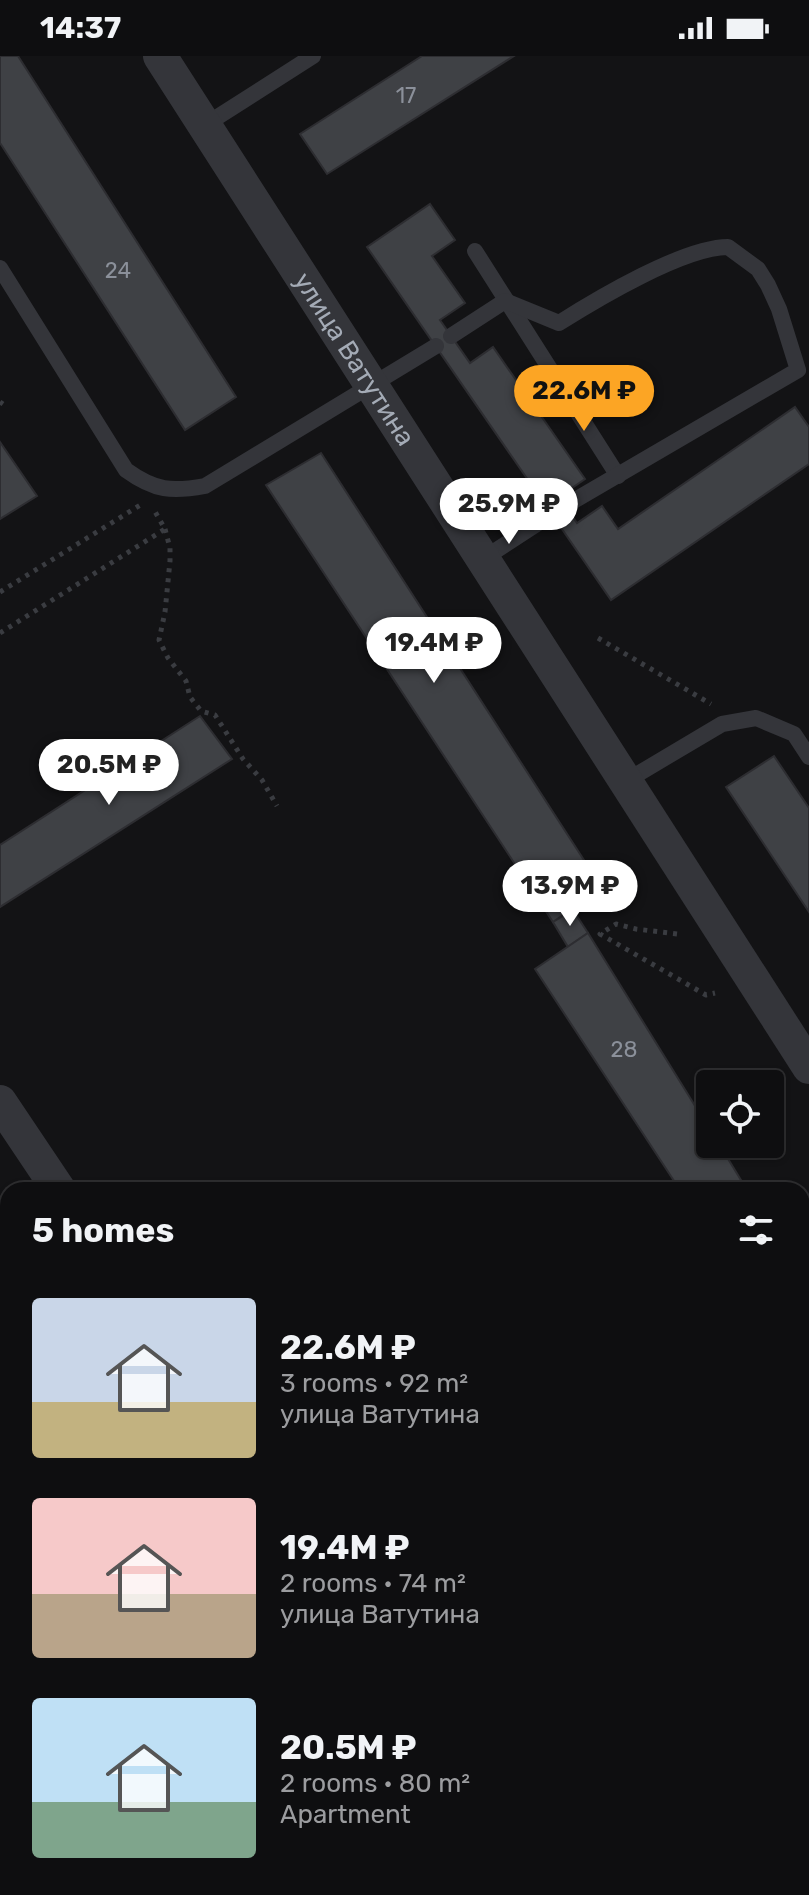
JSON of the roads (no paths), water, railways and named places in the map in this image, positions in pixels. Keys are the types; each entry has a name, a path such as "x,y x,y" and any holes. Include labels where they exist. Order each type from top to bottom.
{"street":[{"name":"улица Ватутина","path":"160,56 809,1067"},
{"path":"0,1102 54,1182"}],"lane":[{"path":"205,125 313,56"},
{"path":"483,559 558,510 798,370 779,309 758,269 728,247 701,250 621,288 559,323 505,301"},
{"path":"475,251 618,476"},
{"path":"0,268 126,470 174,491 205,486 436,346"},
{"path":"451,336 505,301"},
{"path":"626,781 722,724 756,718 794,734 807,750"}]}
